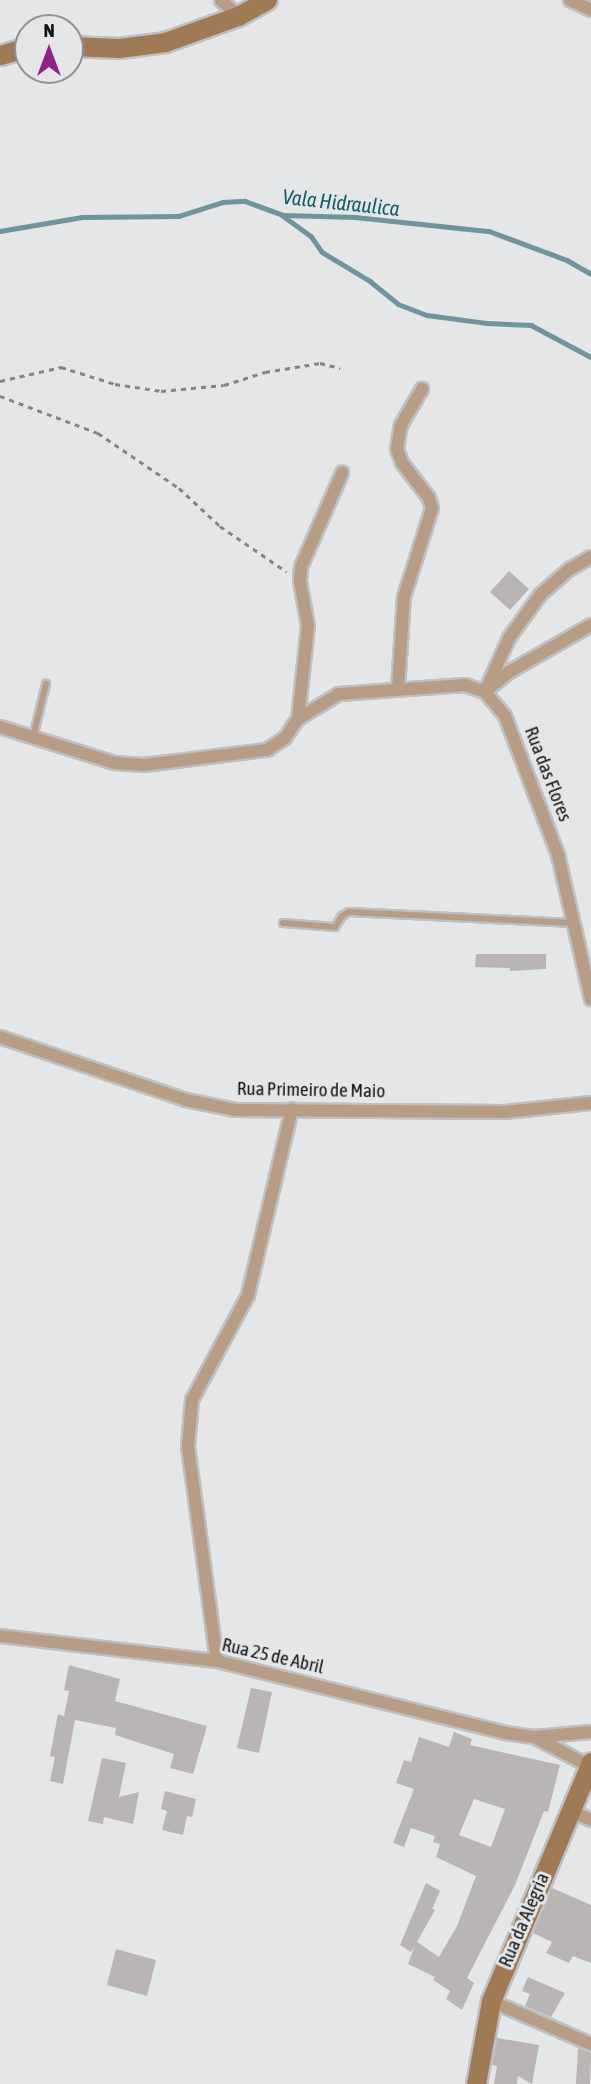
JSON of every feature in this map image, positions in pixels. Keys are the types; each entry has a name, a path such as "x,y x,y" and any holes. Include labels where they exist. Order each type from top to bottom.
{"street":[{"path":"220,0 238,16"},
{"path":"84,47 119,48 165,42 238,16 268,0"},
{"path":"570,0 591,10"},
{"path":"398,689 404,597 432,508 429,498 402,463 397,449 401,425 422,389"},
{"path":"298,719 308,626 300,581 301,567 342,473"},
{"path":"485,692 509,638 541,594 570,569 591,557"},
{"path":"485,692 509,672 591,625"},
{"path":"0,727 115,762 144,765 267,750 285,738 298,719 339,694 465,685 485,692"},
{"name":"Rua das Flores","path":"485,692 505,716 558,855 591,999"},
{"name":"Rua Primeiro de Maio","path":"0,1037 186,1100 235,1110 505,1112 591,1103"},
{"path":"217,1661 188,1446 192,1400 248,1295 292,1109"},
{"name":"Rua 25 de Abril","path":"0,1636 217,1661 505,1733 534,1737 591,1732"},
{"name":"Rua 25 de Abril","path":"534,1737 590,1764"},
{"name":"Rua da Alegria","path":"476,2084 491,2000 590,1764"},
{"path":"571,1811 591,1820"},
{"path":"491,2000 591,2044"}],"lane":[{"path":"33,737 46,684"},
{"path":"283,923 335,927 342,916 349,912 574,923"}],"path":[{"path":"0,381 61,367 115,384 161,391 224,385 265,372 320,363 340,368"},
{"path":"0,396 98,433 179,488 220,526 300,581"}],"building":[{"path":"509,571 529,589 510,610 490,592"},
{"path":"476,954 546,954 546,969 510,971 510,968 475,967"},
{"path":"69,1665 120,1679 115,1701 207,1726 193,1774 170,1768 174,1754 115,1735 116,1728 75,1720 63,1784 50,1781 55,1757 50,1756 58,1714 64,1716 69,1691 64,1690"},
{"path":"251,1688 272,1692 259,1753 237,1748"},
{"path":"454,1732 472,1739 470,1745 560,1765 548,1812 544,1811 515,1885 467,1978 474,1983 462,2010 446,1999 450,1991 433,1980 435,1977 408,1964 415,1945 411,1952 400,1945 426,1883 440,1891 432,1909 435,1910 417,1942 439,1957 457,1926 476,1876 436,1857 440,1844 433,1842 435,1836 411,1828 404,1847 393,1843 414,1789 396,1783 404,1760 411,1762 419,1737 449,1747","holes":["474,1799 505,1809 491,1847 459,1835"]},
{"path":"102,1758 126,1763 119,1797 139,1792 133,1824 104,1817 103,1824 88,1821"},
{"path":"165,1791 196,1799 192,1817 187,1816 183,1835 162,1830 167,1811 161,1809"},
{"path":"552,1888 591,1905 591,1963 573,1956 569,1963 546,1953 552,1942 533,1933"},
{"path":"116,1949 156,1960 147,1996 107,1985"},
{"path":"528,1977 565,1993 551,2017 525,2006 530,1994 522,1991"},
{"path":"497,2038 539,2045 532,2084 518,2076 517,2084 494,2084 497,2066 492,2065"},
{"path":"578,2048 591,2053 590,2084 576,2084"}],"waterway":[{"name":"Vala Hidraulica","path":"0,231 82,217 179,216 223,202 245,201 283,215 355,217 489,231 567,260 591,274"},
{"path":"282,215 311,236 322,252 370,281 398,304 427,315 487,323 531,325 591,357"}]}
